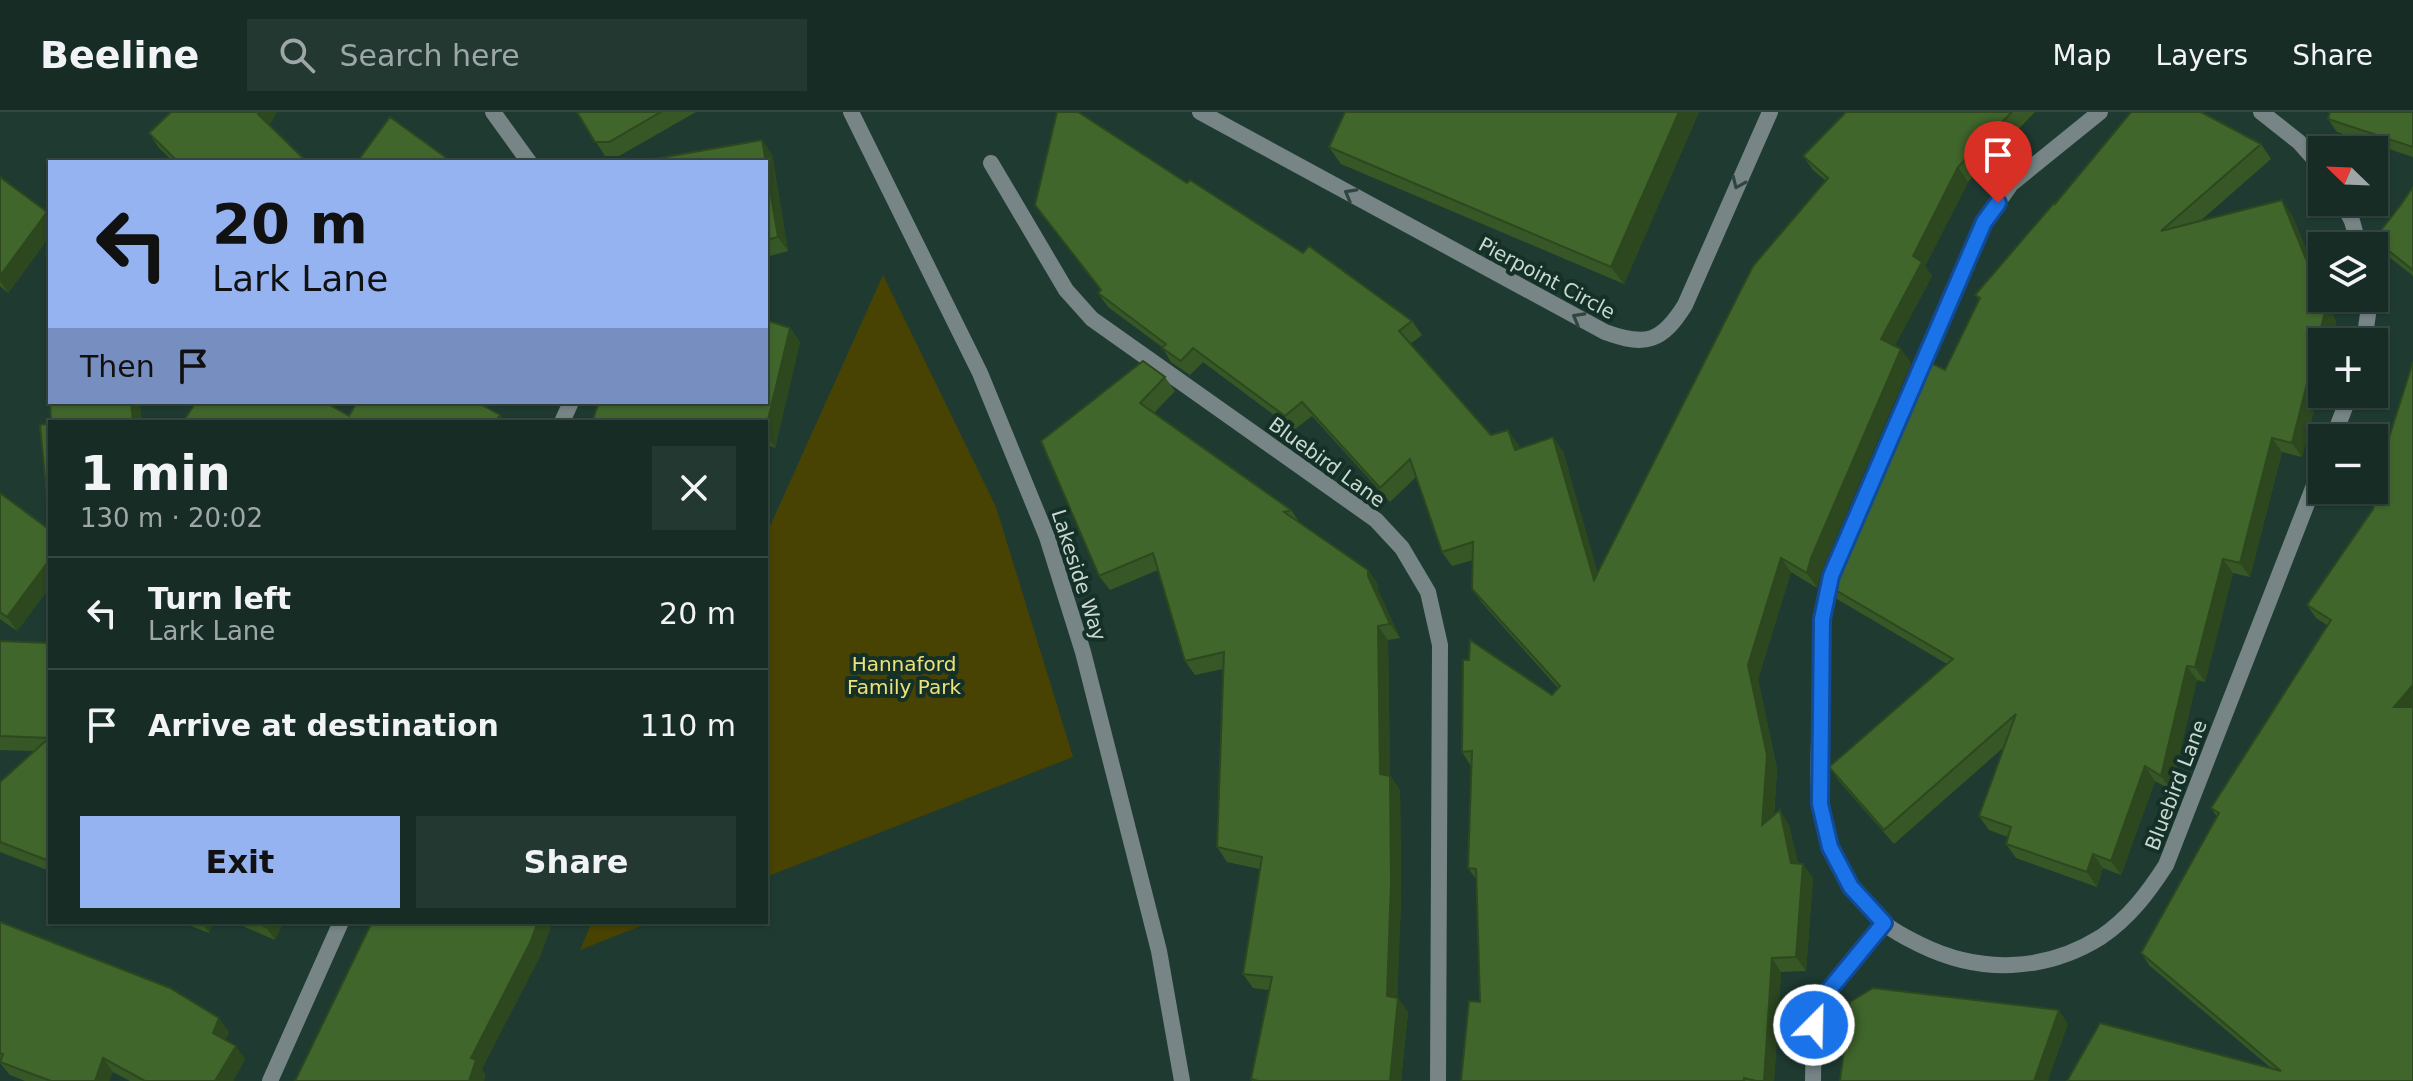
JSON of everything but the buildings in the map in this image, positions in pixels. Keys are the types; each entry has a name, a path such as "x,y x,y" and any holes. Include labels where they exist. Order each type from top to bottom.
{"street":[{"path":"493,112 528,160"},
{"name":"Lakeside Way","path":"851,112 980,373 1047,537 1083,652 1152,922 1182,1081"},
{"name":"Pierpoint Circle","path":"1200,112 1605,332 1630,341 1647,340 1671,327 1685,305 1770,112"},
{"path":"1911,392 1984,222 2011,184 2100,112"},
{"path":"2261,112 2308,152"},
{"name":"Bluebird Lane","path":"991,163 1066,290 1092,319 1376,520 1402,548 1428,592 1440,645 1438,1081"},
{"name":"Bluebird Lane","path":"1843,548 1831,576 1822,619 1820,804 1830,847 1851,887 1884,923 1899,934 1948,958 1992,966 2033,963 2068,954 2102,936 2141,902 2166,865 2308,501"},
{"path":"1813,1081 1814,1025 1820,1001 1884,923"},
{"path":"270,1081 340,924"}],"green space":[{"name":"Hannaford Family Park","path":"883,275 996,507 1073,757 768,876 768,531"},
{"path":"591,924 646,924 580,950"}],"route":[{"path":"1814,1025 1820,1001 1884,923 1851,887 1830,847 1820,804 1822,619 1831,576 1984,222 1998,203"}]}
